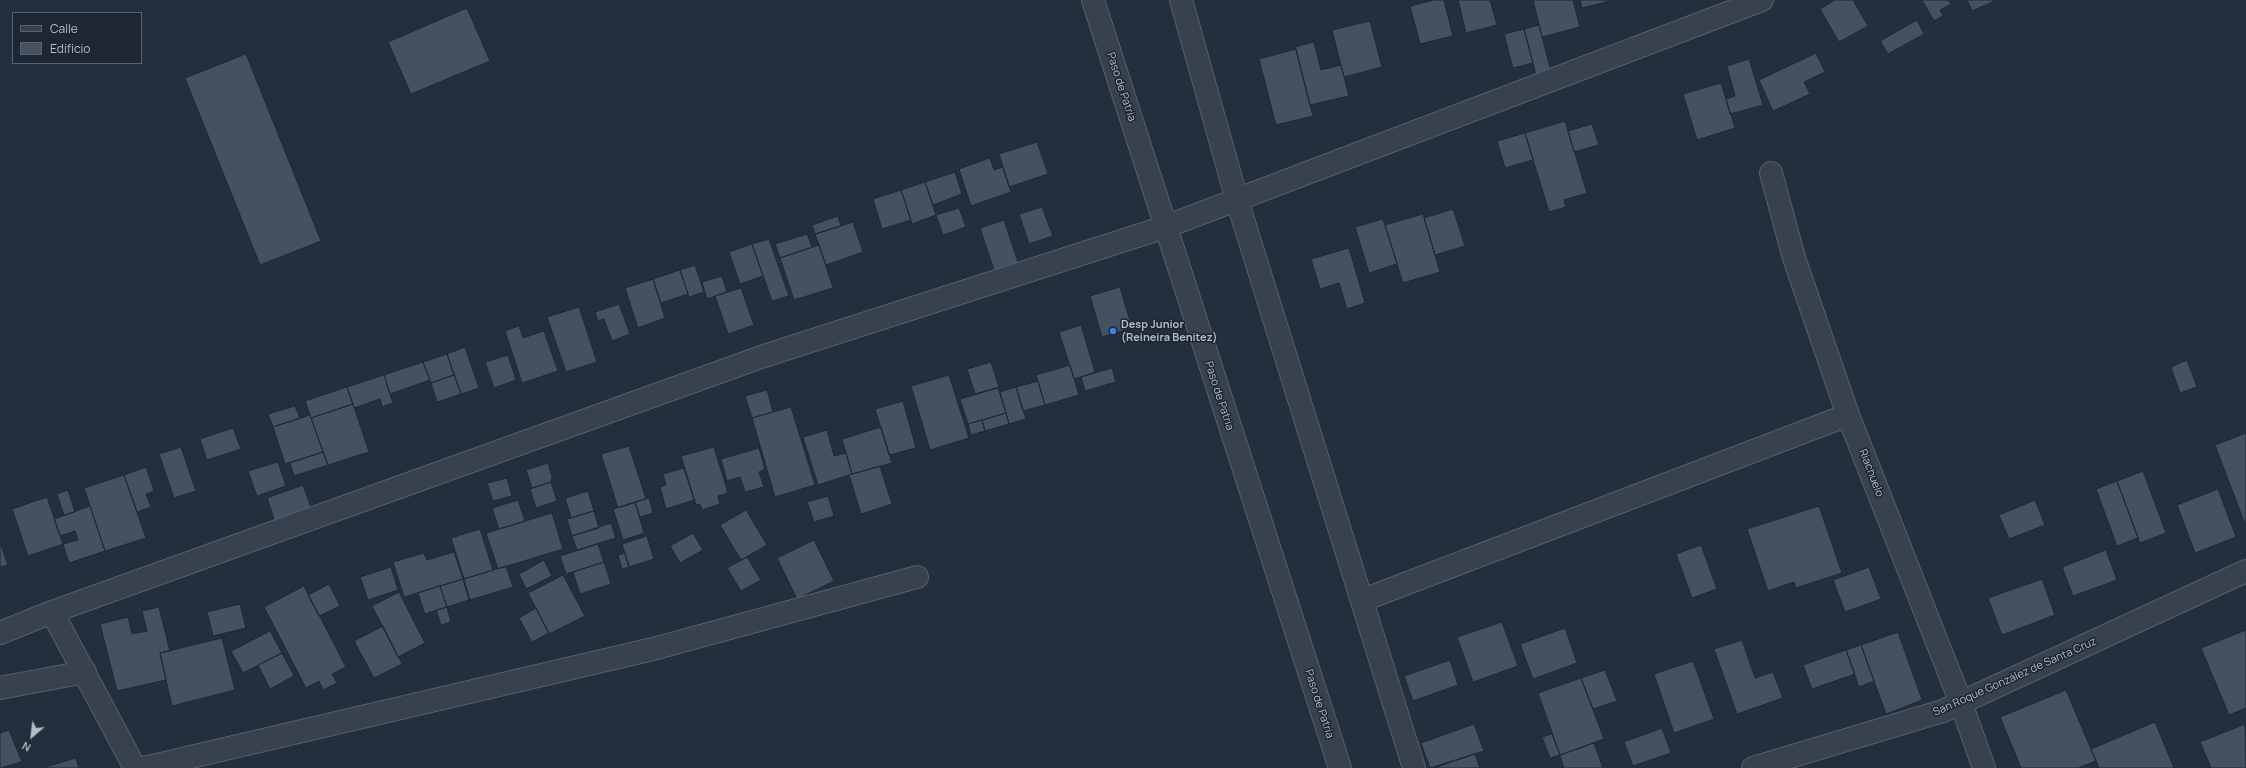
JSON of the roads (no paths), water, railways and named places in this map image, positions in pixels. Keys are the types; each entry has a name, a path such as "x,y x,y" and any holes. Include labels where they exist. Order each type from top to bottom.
{"street":[{"name":"Paso de Patria","path":"1093,0 1340,768"},
{"path":"1182,0 1237,200 1363,600 1414,768"},
{"path":"0,633 52,612 764,356 1165,227 1762,0"},
{"name":"Riachuelo","path":"1771,173 1794,258 1848,415 1961,703 1984,768"},
{"path":"1363,600 1848,415"},
{"name":"San Roque González de Santa Cruz","path":"1753,768 1943,711 2246,572"},
{"path":"144,768 653,649 917,577"},
{"path":"52,612 135,768"},
{"path":"0,688 85,672"}],"place":[{"name":"Desp Junior (Reineira Benitez)","path":"1113,331"}]}
